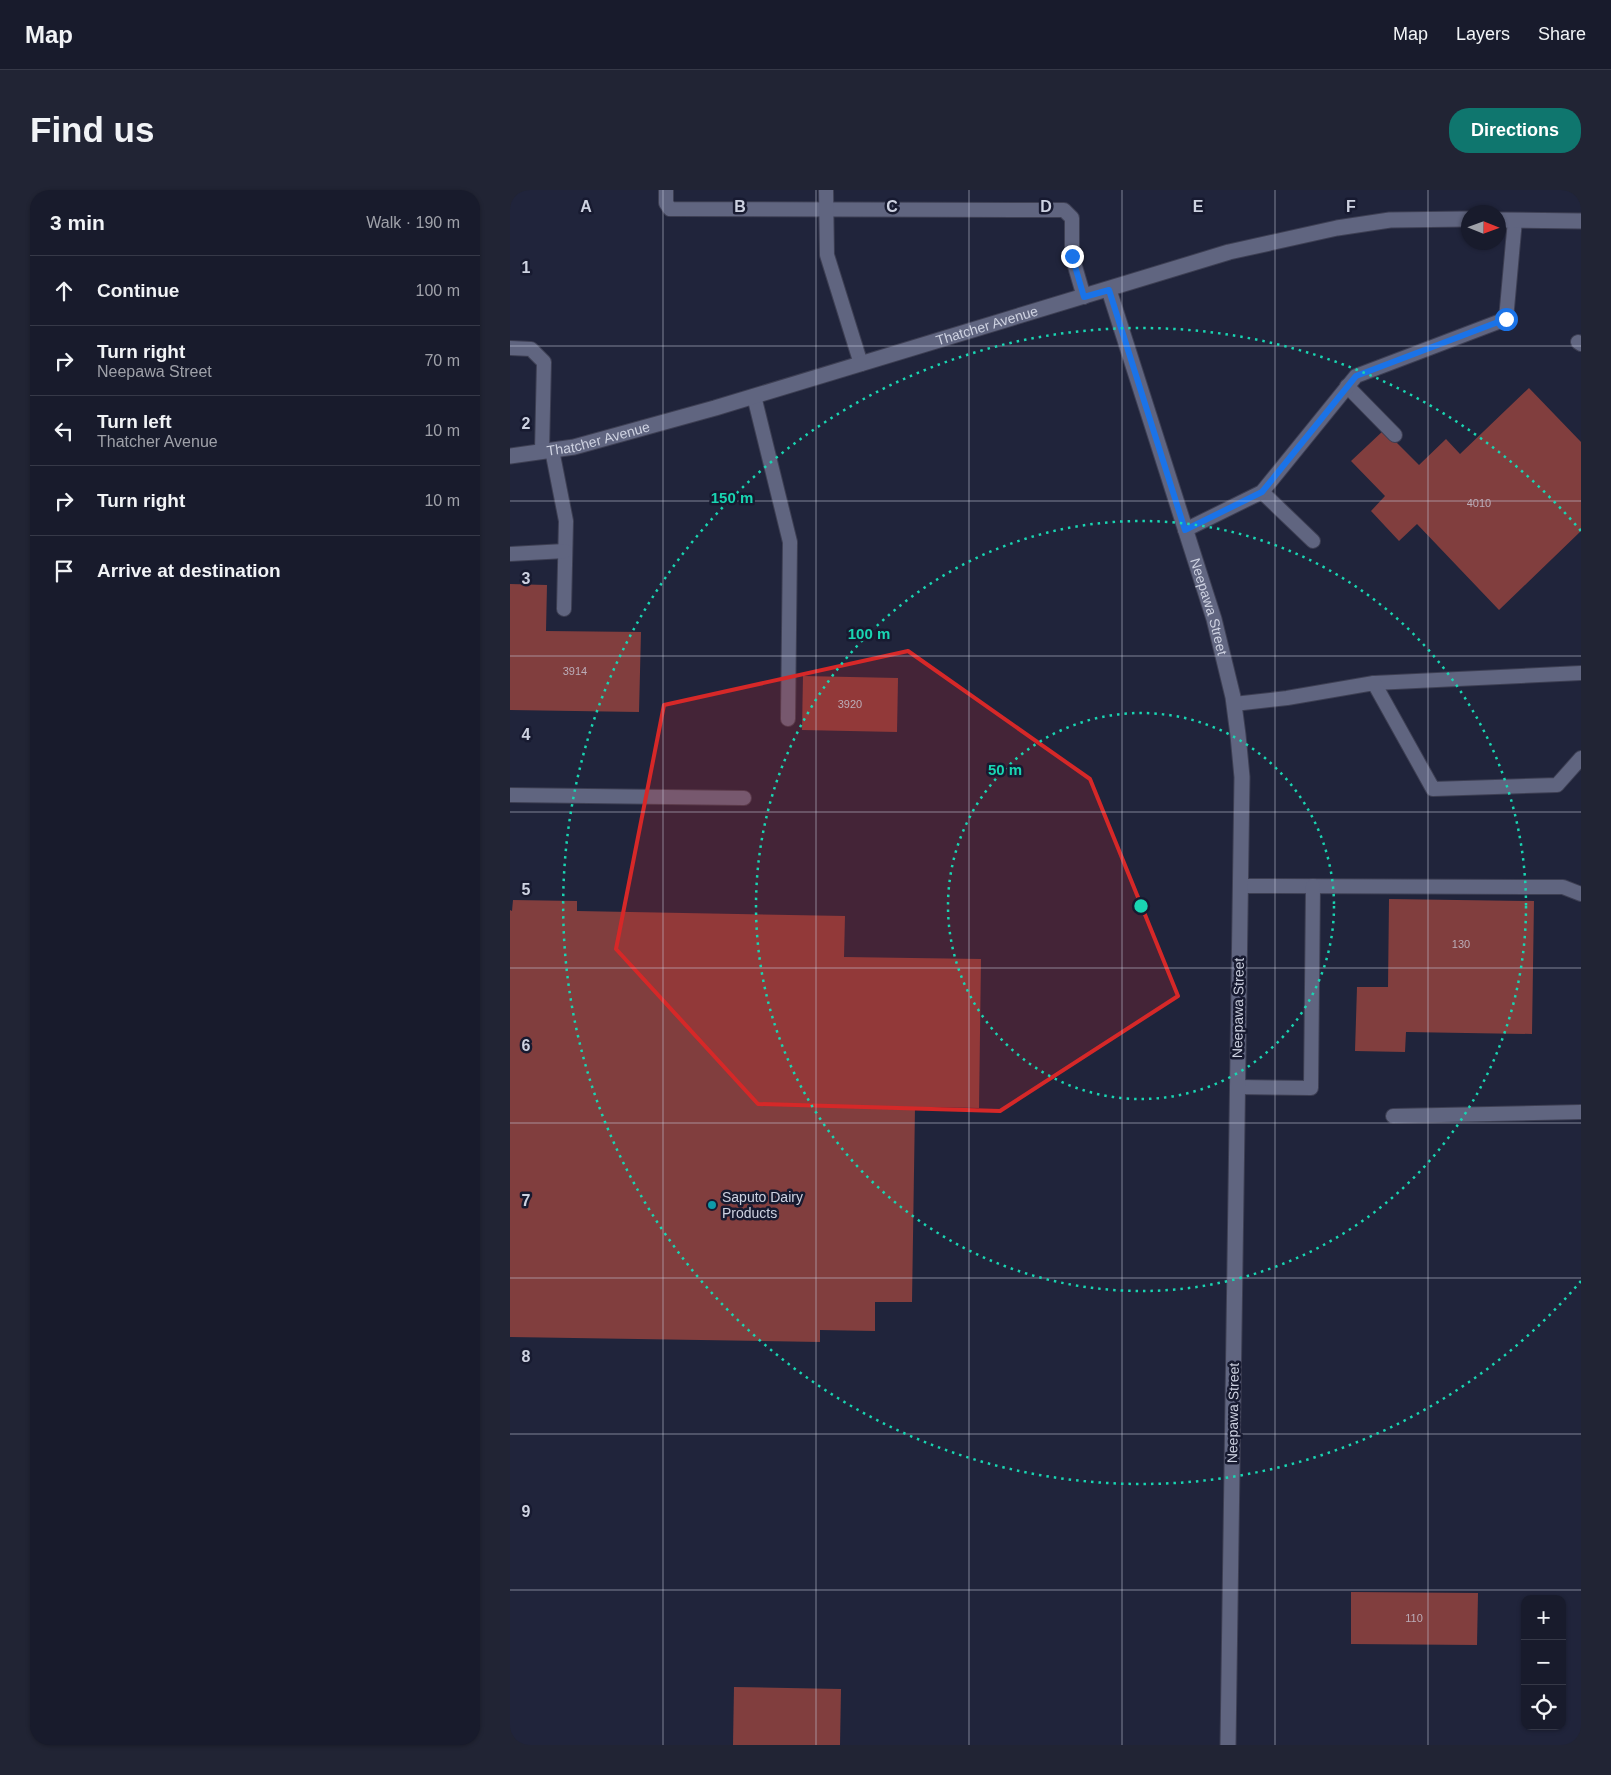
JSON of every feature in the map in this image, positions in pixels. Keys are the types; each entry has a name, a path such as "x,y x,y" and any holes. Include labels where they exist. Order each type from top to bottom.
{"street":[{"name":"Thatcher Avenue","path":"510,456 574,447 624,434 1109,290 1229,252 1337,228 1390,220 1461,219"},
{"path":"1506,220 1581,221"},
{"name":"Neepawa Street","path":"1109,290 1214,620 1234,704 1242,777 1228,1745"}],"lane":[{"path":"666,190 666,203 670,209 1064,210 1072,218 1072,256 1084,297"},
{"path":"826,190 826,255 861,364"},
{"path":"1185,530 1262,492 1356,376 1506,319 1515,220"},
{"path":"510,348 531,349 544,362 547,451 566,521 564,609"},
{"path":"1347,386 1396,435"},
{"path":"754,396 790,542 788,719"},
{"path":"1262,492 1313,541"},
{"path":"510,554 565,552"},
{"path":"1234,704 1287,698 1374,683 1581,672"},
{"path":"1374,683 1433,789 1557,785 1581,758"},
{"path":"510,795 744,798"},
{"path":"1240,886 1563,887 1581,894"},
{"path":"1237,1086 1311,1088 1312,886"},
{"path":"1393,1116 1581,1112"}],"highlighted area":[{"path":"908,651 1090,779 1178,996 1000,1111 758,1104 616,949 664,705"}],"building":[{"path":"1529,388 1581,442 1581,531 1499,610 1417,524 1399,541 1371,511 1385,496 1351,461 1384,430 1419,465 1446,439 1460,454"},
{"path":"510,584 547,585 546,631 641,632 639,712 510,710"},
{"path":"803,676 898,678 897,732 802,730"},
{"path":"1389,899 1534,901 1532,1034 1406,1032 1405,1052 1355,1051 1357,987 1388,987"},
{"name":"Saputo Dairy Products","path":"513,900 577,901 577,911 845,916 844,957 981,959 979,1108 915,1107 912,1302 875,1302 875,1331 820,1330 820,1342 510,1337 510,910 512,911"},
{"path":"1351,1592 1478,1593 1477,1645 1351,1644"},
{"path":"734,1687 841,1689 840,1745 733,1745"}],"place":[{"name":"Saputo Dairy Products","path":"712,1205"}],"route":[{"path":"1072,256 1084,297 1109,290 1185,530 1262,492 1356,376 1506,319"}]}
